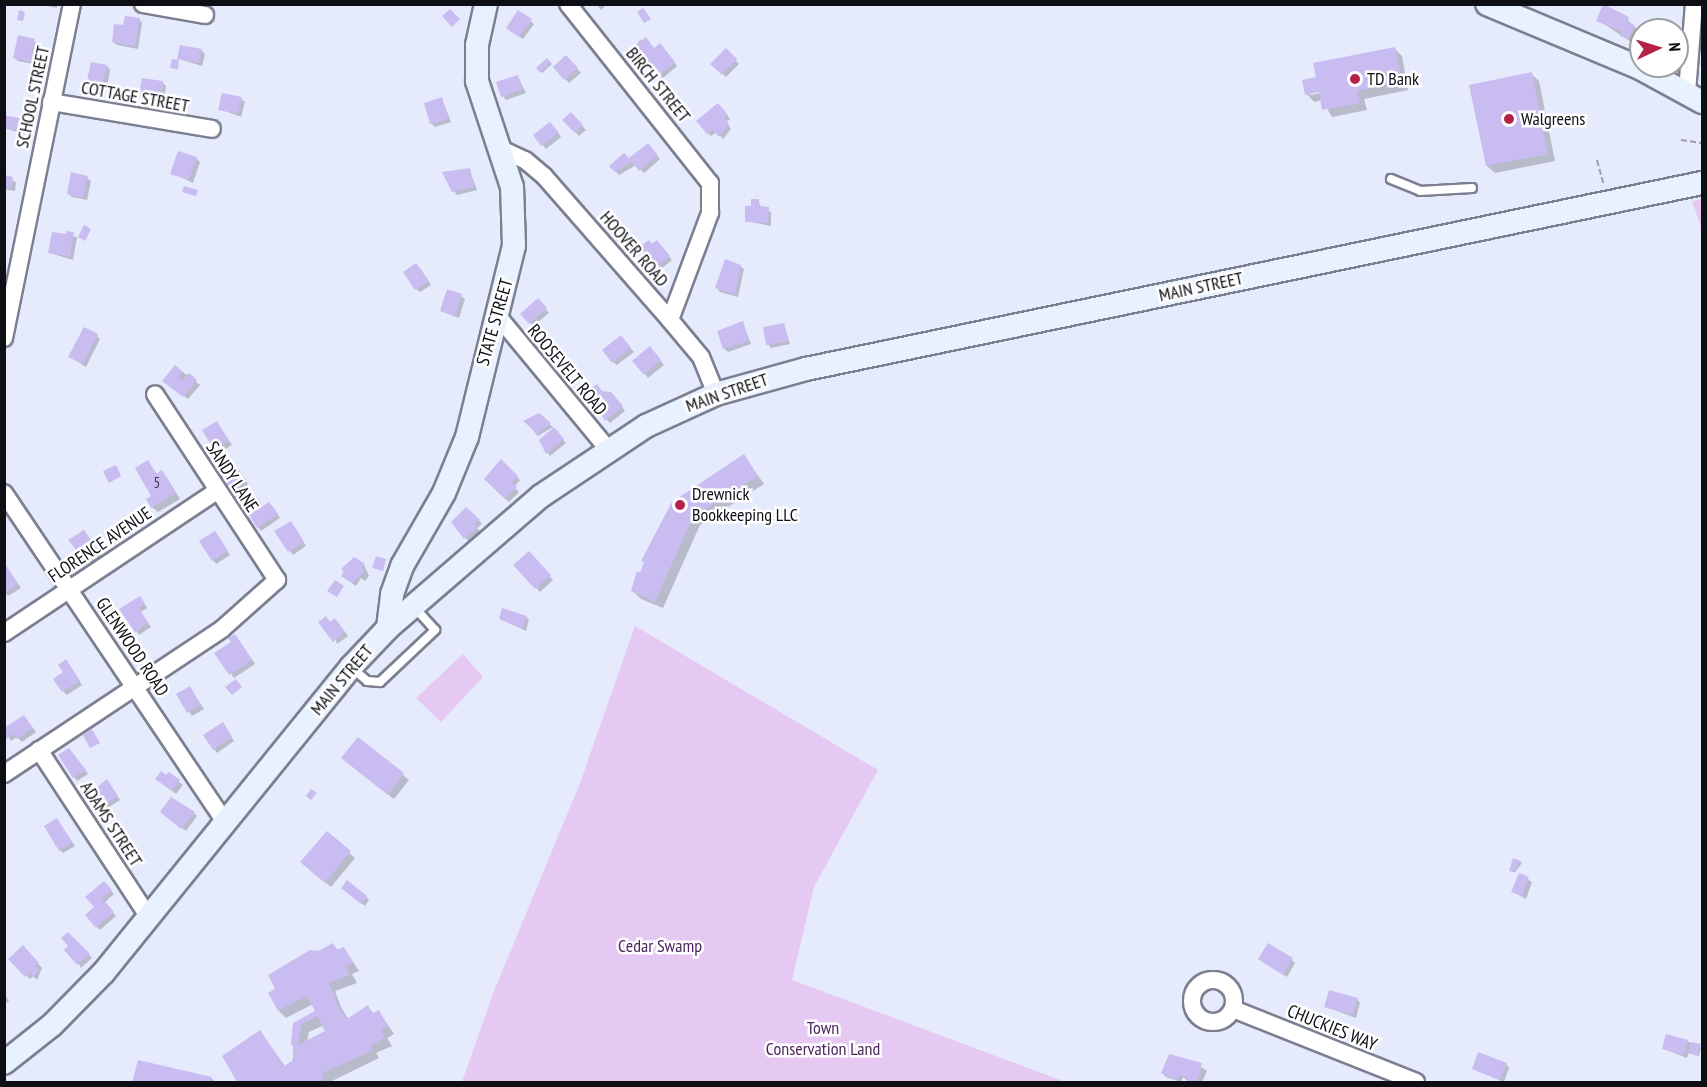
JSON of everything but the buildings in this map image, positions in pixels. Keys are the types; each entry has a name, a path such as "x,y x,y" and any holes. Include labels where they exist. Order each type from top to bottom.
{"main road":[{"name":"STATE STREET","path":"388,628 393,594 402,566 444,493 464,445 511,265 515,226 512,187 477,81 477,45 486,4"},
{"path":"1486,4 1695,97"},
{"name":"MAIN STREET","path":"4,1063 52,1025 150,919 351,667 388,628 541,496 608,449 671,413 716,394 817,366 1702,183"}],"street":[{"name":"SCHOOL STREET","path":"4,338 72,4"},
{"path":"143,4 205,15"},
{"name":"BIRCH STREET","path":"568,4 705,174 713,193 710,213 670,320"},
{"path":"1694,4 1695,97"},
{"name":"COTTAGE STREET","path":"51,102 212,129"},
{"name":"HOOVER ROAD","path":"501,149 525,159 544,176 701,357 716,394"},
{"name":"ROOSEVELT ROAD","path":"497,315 608,449"},
{"name":"SANDY LANE","path":"134,685 222,629 277,580 154,394"},
{"name":"FLORENCE AVENUE","path":"4,633 217,490"},
{"name":"GLENWOOD ROAD","path":"4,493 226,823"},
{"path":"4,774 134,685"},
{"name":"ADAMS STREET","path":"39,750 150,919"},
{"name":"CHUCKIES WAY","path":"1233,1009 1416,1083"}],"lane":[{"path":"1391,179 1420,191 1472,188"},
{"path":"351,667 367,681 380,682 435,630 413,605"}],"path":[{"path":"1681,140 1702,143"},
{"path":"1598,160 1604,186"}],"green space":[{"path":"1702,199 1702,230 1692,201"},
{"name":"Cedar Swamp","path":"635,626 878,770 814,887 792,980 1066,1082 462,1082 494,991 580,783"},
{"path":"463,654 483,677 441,722 416,698"}],"place":[{"name":"TD Bank","path":"1355,79"},
{"name":"Walgreens","path":"1509,119"},
{"name":"Drewnick Bookkeeping LLC","path":"680,505"}],"park label":[{"name":"Town Conservation Land","path":"823,1039"}]}
